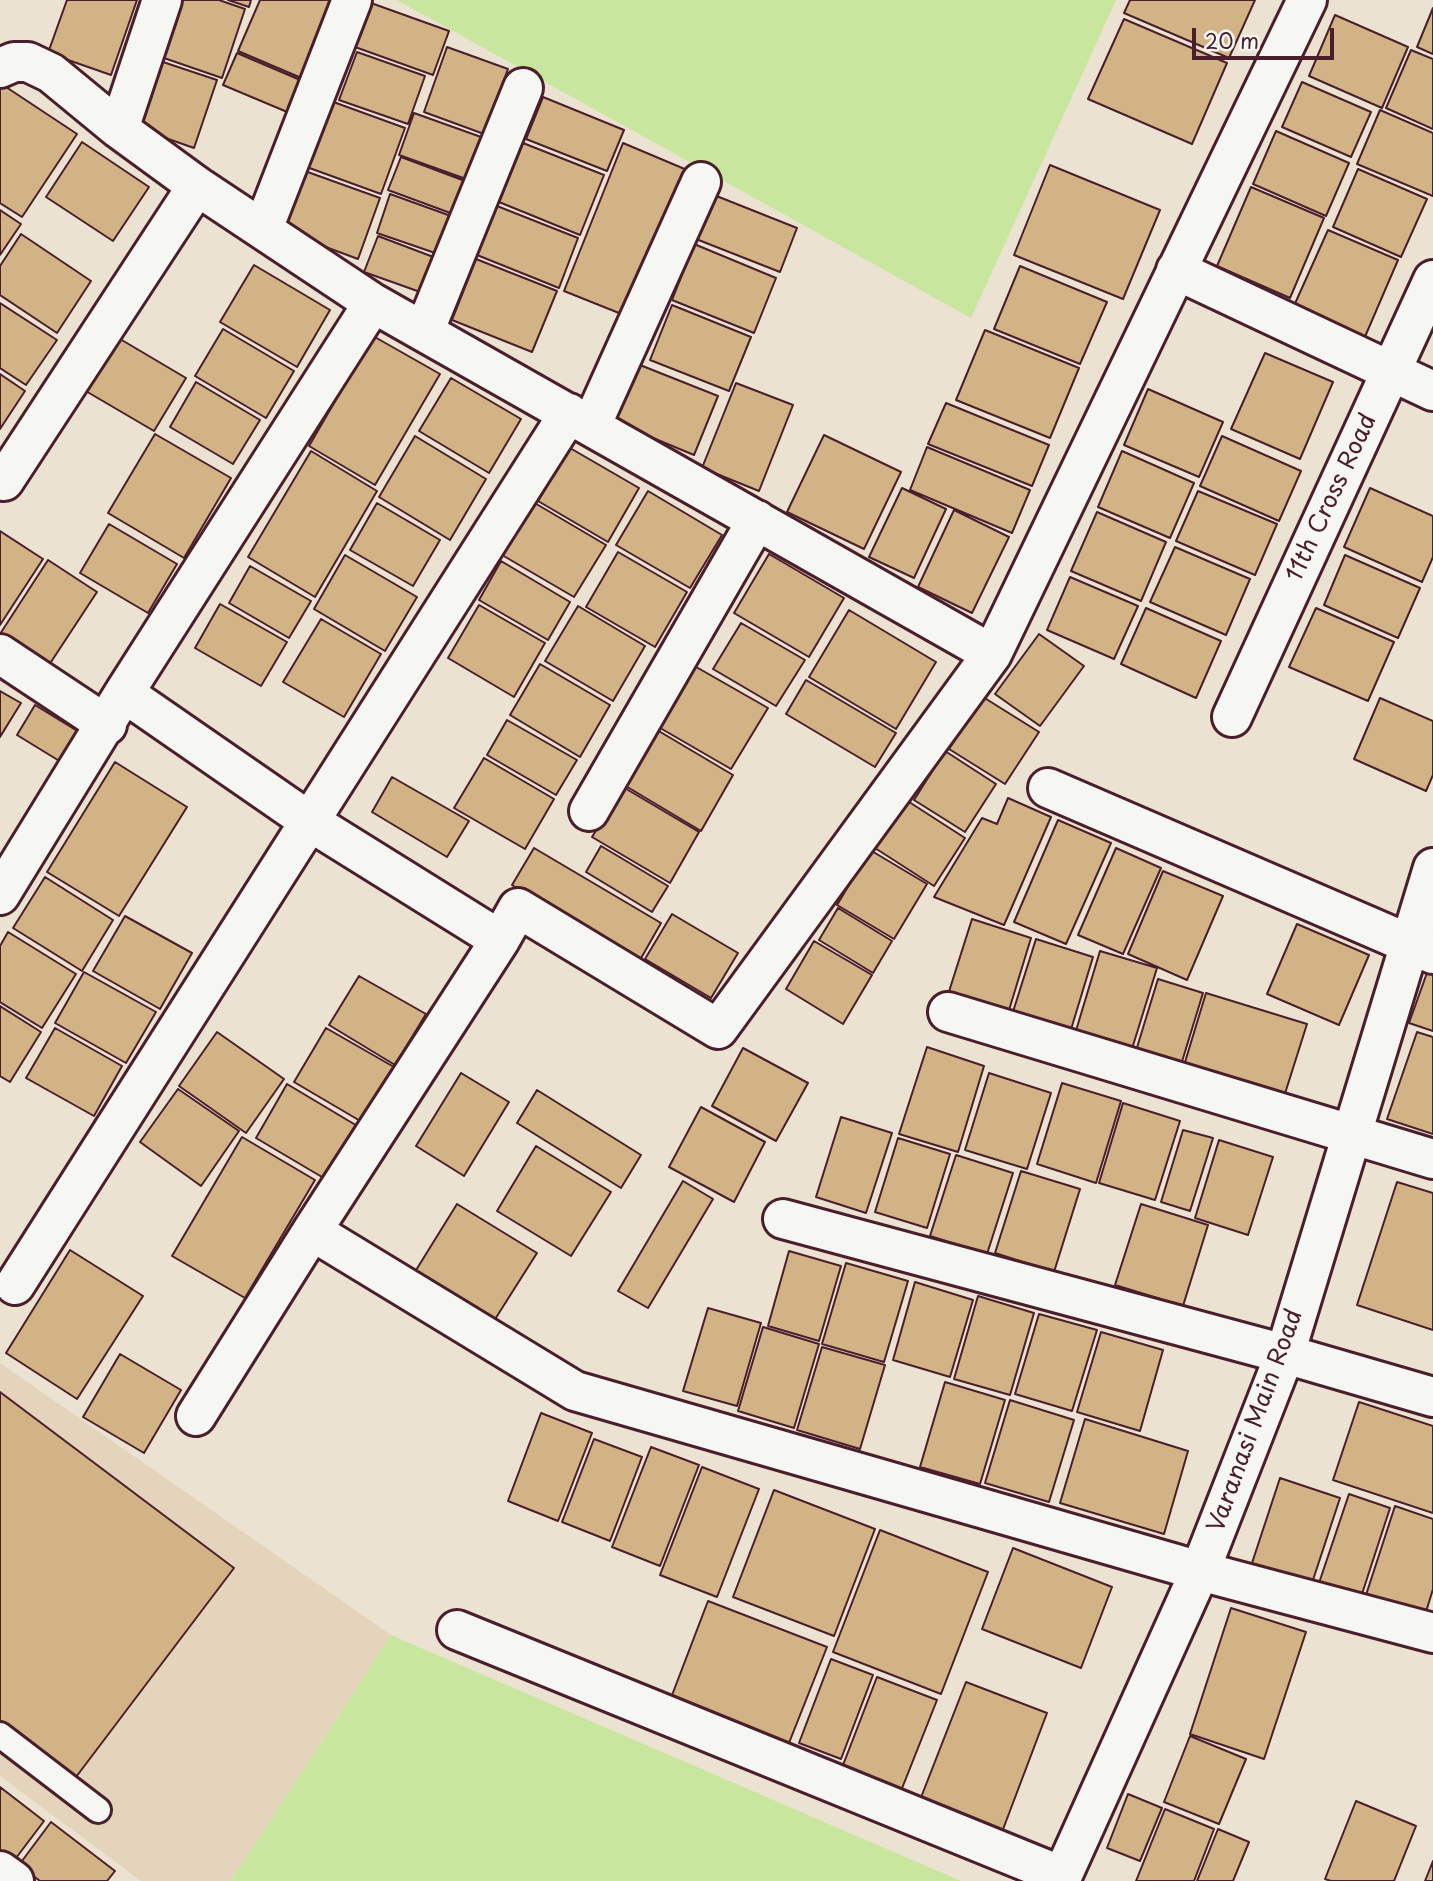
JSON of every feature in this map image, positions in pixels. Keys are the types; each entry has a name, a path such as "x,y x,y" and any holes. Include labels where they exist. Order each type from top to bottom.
{"street":[{"path":"119,129 162,0"},
{"path":"263,229 352,0"},
{"path":"196,1416 518,908 718,1029 992,654 1307,0"},
{"path":"0,68 14,62 28,62 51,73 119,129 197,186 373,303 992,654"},
{"path":"424,332 523,88"},
{"path":"15,1285 309,821 580,420 701,183"},
{"path":"4,481 197,186"},
{"path":"1176,270 1433,391"},
{"name":"11th Cross Road","path":"1232,716 1433,280"},
{"path":"0,895 373,303"},
{"path":"589,811 757,520"},
{"path":"0,654 115,709 309,821 500,940"},
{"path":"1048,788 1421,950"},
{"name":"Varanasi Main Road","path":"1061,1878 1200,1571 1285,1354 1351,1134 1421,950 1433,868"},
{"path":"948,1012 1433,1159"},
{"path":"783,1219 1285,1354 1433,1397"},
{"path":"312,1231 575,1391 1200,1571 1433,1633"},
{"path":"457,1630 1061,1878"},
{"path":"0,1871 14,1881"}],"lane":[{"path":"0,1735 98,1810"}],"shaded area":[{"path":"0,1363 391,1635 231,1881 141,1881 0,1776"}],"green space":[{"path":"397,0 1116,0 971,318"},
{"path":"391,1635 961,1881 231,1881"}],"building":[{"path":"67,0 137,0 111,75 48,53"},
{"path":"181,0 219,0 245,9 222,78 161,57"},
{"path":"228,0 251,0 249,7"},
{"path":"260,0 340,0 306,80 238,51"},
{"path":"1130,0 1255,0 1229,58 1124,13"},
{"path":"371,3 449,31 433,75 355,47"},
{"path":"1433,8 1433,54 1417,47"},
{"path":"1335,15 1408,47 1382,108 1309,76"},
{"path":"1124,19 1227,63 1192,144 1088,99"},
{"path":"447,47 508,69 484,134 424,112"},
{"path":"1411,50 1433,59 1433,129 1386,108"},
{"path":"357,52 425,76 408,124 339,100"},
{"path":"237,53 305,82 292,114 223,85"},
{"path":"160,61 217,80 194,148 137,128"},
{"path":"1302,82 1371,112 1351,157 1282,127"},
{"path":"3,85 77,134 22,217 0,203 0,89"},
{"path":"543,97 624,130 607,171 526,139"},
{"path":"328,100 405,128 381,194 304,166"},
{"path":"1380,110 1433,133 1433,196 1357,164"},
{"path":"414,113 481,137 466,179 399,155"},
{"path":"1276,131 1349,163 1326,216 1253,184"},
{"path":"82,142 149,187 113,241 46,197"},
{"path":"523,143 604,175 580,235 499,202"},
{"path":"623,143 687,170 629,317 564,291"},
{"path":"401,157 465,181 453,214 388,190"},
{"path":"1050,165 1160,210 1123,299 1014,255"},
{"path":"1358,169 1427,199 1401,257 1333,227"},
{"path":"302,170 380,198 358,259 280,230"},
{"path":"1251,187 1324,218 1290,298 1217,266"},
{"path":"390,194 451,216 438,254 377,233"},
{"path":"714,195 797,228 780,272 696,239"},
{"path":"497,206 578,238 559,288 477,255"},
{"path":"0,210 21,224 0,255"},
{"path":"1328,230 1398,260 1364,339 1293,308"},
{"path":"21,234 91,281 57,333 0,295 0,266"},
{"path":"378,236 436,258 423,293 364,272"},
{"path":"694,244 776,278 754,333 672,300"},
{"path":"476,259 557,291 532,352 452,320"},
{"path":"254,265 330,310 297,367 220,322"},
{"path":"1020,266 1107,302 1080,364 994,329"},
{"path":"0,303 57,340 26,385 0,368"},
{"path":"672,305 751,337 729,391 650,360"},
{"path":"223,329 294,371 266,418 195,376"},
{"path":"985,330 1079,368 1050,438 956,400"},
{"path":"115,336 186,378 154,431 84,390"},
{"path":"373,336 440,374 375,485 309,446"},
{"path":"1265,353 1333,382 1300,459 1231,429"},
{"path":"635,363 718,396 694,455 612,421"},
{"path":"0,374 25,391 0,429"},
{"path":"451,378 521,419 489,473 419,431"},
{"path":"196,382 260,420 233,464 170,427"},
{"path":"736,383 793,405 759,491 702,468"},
{"path":"1148,389 1223,422 1199,477 1124,445"},
{"path":"946,403 1049,445 1032,486 928,444"},
{"path":"155,434 231,478 184,558 108,513"},
{"path":"824,435 901,472 864,549 787,512"},
{"path":"415,436 486,479 450,540 379,497"},
{"path":"1222,436 1301,471 1279,521 1200,486"},
{"path":"927,447 1030,490 1012,533 910,490"},
{"path":"570,448 639,488 608,542 538,501"},
{"path":"311,451 377,491 315,597 248,557"},
{"path":"1122,451 1194,483 1170,538 1098,507"},
{"path":"902,488 946,509 914,578 869,557"},
{"path":"1370,488 1433,516 1433,557 1422,582 1344,547"},
{"path":"648,491 722,535 690,588 616,545"},
{"path":"1198,491 1277,524 1255,575 1176,541"},
{"path":"533,502 606,545 574,597 502,555"},
{"path":"377,503 440,540 413,586 350,550"},
{"path":"954,510 1009,537 972,613 918,587"},
{"path":"1097,512 1166,542 1141,601 1071,571"},
{"path":"109,524 177,564 148,613 80,573"},
{"path":"0,531 43,559 0,625"},
{"path":"1175,547 1250,579 1226,635 1150,602"},
{"path":"618,552 687,592 655,647 586,607"},
{"path":"769,554 844,598 809,657 734,613"},
{"path":"345,555 417,597 385,651 314,609"},
{"path":"1345,555 1420,588 1398,638 1324,605"},
{"path":"48,560 97,592 49,665 0,634"},
{"path":"501,561 570,602 548,640 479,600"},
{"path":"250,566 311,601 289,638 229,603"},
{"path":"1070,577 1138,606 1114,659 1047,630"},
{"path":"220,604 287,642 261,686 195,648"},
{"path":"479,605 545,643 514,697 448,658"},
{"path":"578,606 645,646 613,701 545,661"},
{"path":"1146,608 1221,641 1196,698 1121,664"},
{"path":"1316,608 1394,642 1368,701 1289,667"},
{"path":"849,610 936,662 896,729 809,677"},
{"path":"321,619 381,654 344,717 283,682"},
{"path":"741,623 805,660 776,706 713,669"},
{"path":"1039,634 1084,666 1040,726 995,694"},
{"path":"540,664 610,705 580,757 510,715"},
{"path":"691,664 768,708 731,769 655,725"},
{"path":"806,680 896,733 875,767 786,714"},
{"path":"0,691 21,703 0,737"},
{"path":"983,697 1039,732 1005,784 949,749"},
{"path":"1380,698 1433,721 1433,775 1426,791 1354,759"},
{"path":"35,705 79,732 61,762 17,735"},
{"path":"507,720 577,760 556,795 487,755"},
{"path":"657,730 733,775 701,831 624,785"},
{"path":"945,751 996,784 965,832 914,800"},
{"path":"484,758 554,799 525,849 454,808"},
{"path":"115,762 187,807 119,916 47,872"},
{"path":"392,777 469,821 447,857 372,812"},
{"path":"623,787 699,832 670,883 592,837"},
{"path":"1008,798 1051,817 1004,925 934,897 982,818 997,824"},
{"path":"906,800 965,838 934,886 875,848"},
{"path":"1058,820 1111,843 1066,944 1014,922"},
{"path":"601,846 668,886 652,912 586,872"},
{"path":"534,848 661,923 640,960 512,885"},
{"path":"1116,848 1161,868 1123,954 1078,935"},
{"path":"870,850 927,884 894,939 837,905"},
{"path":"1163,871 1223,896 1187,980 1128,954"},
{"path":"45,877 113,920 82,971 13,928"},
{"path":"838,908 892,941 873,973 819,940"},
{"path":"672,914 738,953 711,998 645,959"},
{"path":"125,916 192,953 160,1009 93,971"},
{"path":"972,919 1031,938 1006,1020 946,1001"},
{"path":"1297,924 1369,955 1339,1025 1267,994"},
{"path":"8,932 76,974 42,1028 0,1002 0,946"},
{"path":"1036,939 1093,957 1069,1036 1011,1018"},
{"path":"814,941 872,975 843,1024 786,989"},
{"path":"1100,951 1157,968 1131,1052 1075,1034"},
{"path":"1428,970 1433,972 1433,1031 1409,1023"},
{"path":"84,972 156,1012 126,1063 55,1023"},
{"path":"359,976 426,1014 395,1065 329,1025"},
{"path":"1158,979 1203,993 1180,1068 1135,1054"},
{"path":"1206,993 1307,1024 1282,1103 1182,1072"},
{"path":"0,1006 41,1032 10,1082 0,1076"},
{"path":"55,1028 122,1066 94,1116 26,1078"},
{"path":"326,1028 394,1067 362,1122 294,1082"},
{"path":"217,1032 284,1079 246,1133 179,1086"},
{"path":"1417,1032 1433,1037 1433,1134 1387,1119"},
{"path":"927,1047 984,1066 958,1152 899,1134"},
{"path":"743,1048 808,1083 776,1141 712,1106"},
{"path":"461,1073 509,1102 464,1176 416,1146"},
{"path":"989,1073 1051,1093 1027,1169 965,1150"},
{"path":"1062,1083 1121,1101 1096,1183 1037,1164"},
{"path":"287,1084 359,1127 327,1180 256,1138"},
{"path":"178,1089 239,1131 201,1186 140,1142"},
{"path":"537,1090 641,1155 621,1188 517,1123"},
{"path":"1123,1103 1180,1121 1155,1200 1099,1183"},
{"path":"701,1107 765,1142 734,1202 669,1167"},
{"path":"841,1117 892,1133 866,1213 816,1197"},
{"path":"1183,1130 1213,1138 1190,1211 1161,1202"},
{"path":"242,1137 315,1180 245,1298 172,1256"},
{"path":"898,1138 950,1154 927,1228 875,1212"},
{"path":"1219,1140 1273,1157 1248,1235 1195,1218"},
{"path":"536,1146 611,1192 571,1256 497,1211"},
{"path":"956,1155 1013,1173 987,1254 930,1236"},
{"path":"1021,1171 1080,1189 1054,1272 995,1253"},
{"path":"683,1181 713,1199 648,1308 618,1291"},
{"path":"1397,1182 1433,1193 1433,1330 1357,1305"},
{"path":"457,1204 537,1253 492,1324 413,1275"},
{"path":"1141,1204 1208,1225 1183,1306 1115,1285"},
{"path":"70,1250 143,1296 77,1399 6,1353"},
{"path":"789,1251 841,1266 819,1341 768,1326"},
{"path":"846,1263 908,1281 884,1362 822,1344"},
{"path":"915,1282 973,1300 950,1377 893,1360"},
{"path":"978,1296 1034,1313 1010,1395 954,1379"},
{"path":"708,1308 761,1323 737,1406 683,1391"},
{"path":"1039,1314 1097,1330 1072,1411 1015,1394"},
{"path":"763,1327 819,1344 794,1428 738,1411"},
{"path":"1101,1332 1163,1350 1140,1431 1077,1412"},
{"path":"822,1347 885,1365 860,1449 797,1430"},
{"path":"120,1354 181,1390 144,1453 83,1417"},
{"path":"945,1382 1005,1400 980,1484 920,1467"},
{"path":"0,1392 234,1568 76,1777 0,1720"},
{"path":"1010,1400 1074,1420 1049,1502 985,1483"},
{"path":"1359,1402 1433,1426 1433,1513 1333,1480"},
{"path":"541,1413 592,1433 558,1521 508,1501"},
{"path":"1085,1419 1188,1451 1164,1534 1060,1503"},
{"path":"594,1439 642,1457 610,1541 562,1522"},
{"path":"651,1447 699,1465 660,1566 612,1547"},
{"path":"702,1467 759,1489 717,1597 660,1575"},
{"path":"1280,1478 1340,1498 1312,1583 1252,1563"},
{"path":"774,1490 875,1529 834,1636 733,1597"},
{"path":"1349,1494 1390,1508 1361,1597 1319,1583"},
{"path":"1395,1506 1433,1519 1433,1589 1425,1615 1366,1595"},
{"path":"880,1530 988,1572 941,1694 833,1652"},
{"path":"1013,1548 1112,1587 1081,1668 982,1629"},
{"path":"708,1601 827,1647 787,1748 669,1703"},
{"path":"1231,1608 1306,1632 1264,1759 1190,1734"},
{"path":"831,1659 873,1675 841,1759 799,1743"},
{"path":"877,1677 937,1700 897,1801 838,1778"},
{"path":"966,1682 1047,1713 1002,1832 920,1800"},
{"path":"1190,1736 1246,1759 1219,1824 1164,1802"},
{"path":"0,1787 44,1821 13,1862 0,1852"},
{"path":"1128,1794 1162,1808 1140,1861 1107,1848"},
{"path":"1356,1801 1416,1826 1394,1881 1325,1879"},
{"path":"1165,1809 1214,1829 1194,1881 1136,1881"},
{"path":"51,1822 115,1871 107,1881 40,1881 19,1865"},
{"path":"1218,1829 1249,1842 1233,1881 1197,1881"},
{"path":"1433,1861 1433,1881 1425,1881"}]}
